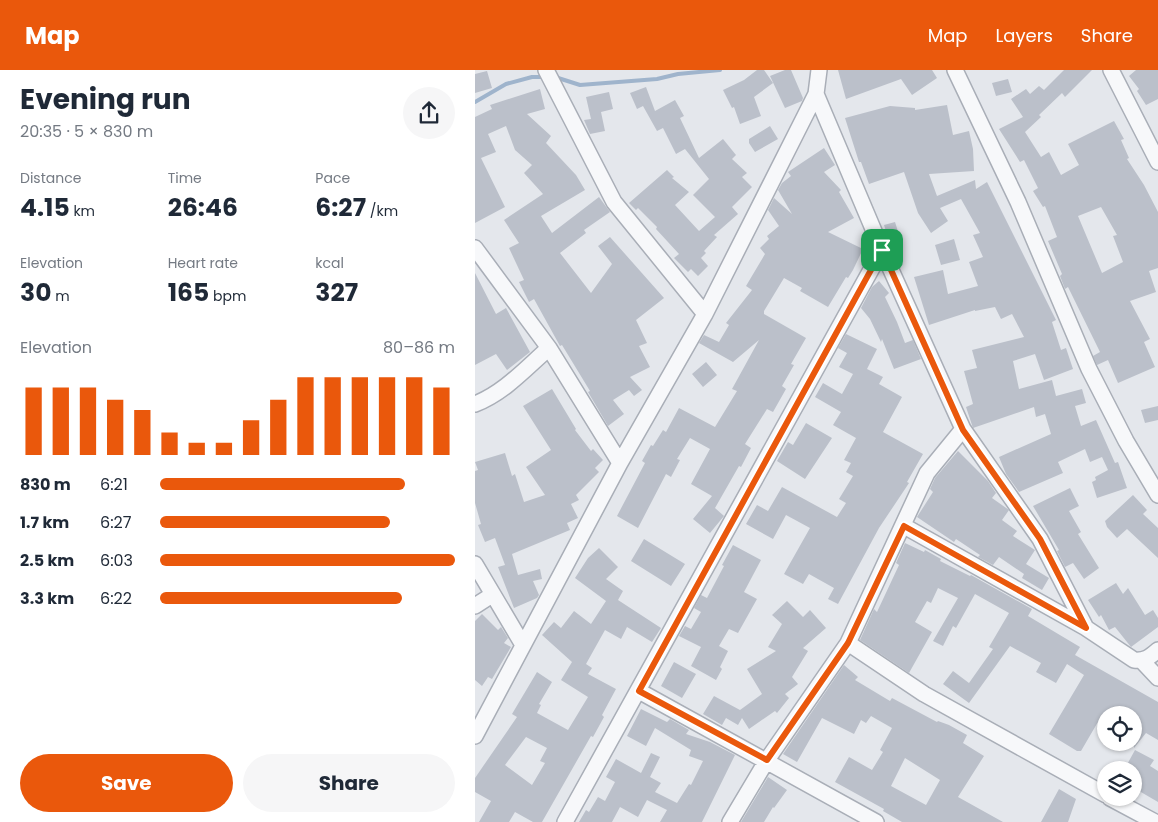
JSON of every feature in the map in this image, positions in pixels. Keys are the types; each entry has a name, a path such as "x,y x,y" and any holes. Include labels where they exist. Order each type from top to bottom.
{"street":[{"path":"546,70 613,202 705,314"},
{"path":"475,736 619,463 705,314 816,94 819,70"},
{"path":"955,70 1018,202 1089,369 1126,441 1158,495"},
{"path":"1111,70 1158,162"},
{"path":"816,94 882,250 963,430 1040,539 1086,628"},
{"path":"475,248 549,348 619,463"},
{"path":"565,822 882,250"},
{"path":"475,404 502,389 549,348"},
{"path":"730,822 767,760 848,643 927,473 963,430"},
{"path":"904,526 1086,628 1134,660 1142,661 1148,659 1158,650"},
{"path":"475,564 523,645"},
{"path":"475,606 492,595"},
{"path":"848,643 932,699 1097,790"},
{"path":"1142,661 1158,678"},
{"path":"639,691 767,760 876,822"},
{"path":"1125,806 1155,822"}],"building":[{"path":"757,70 764,70 773,83 754,97 761,116 740,124 734,107 732,108 723,90 744,80"},
{"path":"785,70 791,70 803,98 802,101 785,108 770,76"},
{"path":"838,70 932,70 937,78 912,95 901,79 846,99"},
{"path":"1064,70 1092,70 1065,97 1062,93 1039,115 1041,117 1025,132 1041,157 1049,152 1061,175 1079,165 1068,144 1114,121 1124,139 1121,140 1129,158 1127,159 1144,185 1158,212 1158,268 1149,271 1156,292 1130,301 1150,339 1144,342 1155,367 1118,383 1108,360 1097,365 1093,356 1100,352 1068,287 1065,289 1060,276 1062,274 1048,241 1057,237 1045,206 1043,207 1033,191 1038,188 1024,160 1020,162 999,129 1023,117 1011,99 1026,89 1030,94 1039,86 1044,90","holes":["1101,207 1117,235 1113,236 1123,262 1102,273 1078,216"]},
{"path":"1136,70 1158,70 1158,99 1146,105 1137,91 1139,89 1129,76"},
{"path":"487,71 492,88 475,93 475,74"},
{"path":"1008,79 1012,92 996,96 992,83"},
{"path":"646,87 655,111 675,100 684,116 680,118 699,158 723,139 736,155 732,159 747,173 742,177 752,187 732,207 738,214 714,235 717,237 704,251 706,253 701,258 708,266 698,276 691,269 688,272 674,258 679,254 656,229 657,227 638,208 636,210 629,203 667,170 674,177 672,178 689,192 675,205 699,231 715,217 693,195 709,179 685,149 676,154 663,128 657,131 643,106 637,109 630,93"},
{"path":"540,89 545,109 527,114 551,136 546,143 576,175 585,190 541,216 552,233 599,197 610,212 584,230 586,233 560,253 591,293 612,264 598,246 610,237 664,298 636,320 647,343 639,346 650,367 630,377 642,390 634,396 629,390 613,400 624,414 608,426 588,392 590,391 562,345 560,346 534,299 529,302 519,282 524,280 509,248 519,243 504,220 543,194 524,173 532,165 515,150 506,126 488,134 496,152 481,158 505,207 475,223 475,117 492,109 490,105"},
{"path":"609,92 613,109 601,112 605,131 590,134 584,120 591,119 586,97"},
{"path":"947,105 953,135 969,131 973,149 974,171 929,174 937,196 975,180 976,189 987,182 1056,320 1052,322 1061,350 1066,348 1073,369 1044,380 1035,354 1013,361 1019,389 1052,380 1056,396 1082,389 1086,403 1075,406 1081,426 1096,420 1115,463 1118,462 1127,488 1097,498 1092,482 1096,480 1095,477 1108,470 1102,457 1090,462 1085,449 1058,462 1063,473 1019,492 1006,474 999,457 1051,434 1045,414 1036,417 1034,407 973,428 966,407 973,404 964,371 977,368 972,350 1024,337 1012,314 1001,319 995,307 975,310 929,325 914,277 943,270 948,294 978,286 969,262 983,257 973,235 980,233 961,199 940,208 948,221 931,233 918,213 904,172 869,184 861,162 859,162 845,118 890,106 915,108 915,110"},
{"path":"770,126 778,139 755,152 749,143 749,139"},
{"path":"824,148 835,165 824,172 841,190 839,192 854,218 828,232 863,249 853,270 848,278 846,277 828,307 800,291 802,288 784,278 764,311 764,314 806,338 791,364 794,365 782,386 786,389 773,412 767,409 745,444 751,448 715,508 724,516 710,533 693,519 712,496 691,484 710,449 690,438 677,459 680,460 671,477 666,474 638,528 617,516 645,463 642,461 651,445 653,446 663,430 666,432 679,408 715,427 737,391 732,389 759,340 733,362 699,343 704,335 719,342 729,325 726,323 752,290 746,286 765,254 760,248 769,239 767,236 779,226 768,210 774,198 792,214 778,190 782,183 791,176 788,172"},
{"path":"895,222 903,247 892,250 884,225"},
{"path":"954,239 960,260 941,265 935,245"},
{"path":"475,273 496,314 506,308 530,352 507,370 496,354 475,365"},
{"path":"879,281 889,293 885,297 905,343 913,340 921,359 894,369 882,339 881,342 870,319 861,308 872,287"},
{"path":"846,334 877,349 867,369 883,377 879,384 902,397 883,432 923,454 907,482 909,483 879,528 838,604 828,599 834,588 809,574 803,584 784,574 810,528 786,515 773,539 746,524 757,505 768,511 782,487 837,517 846,503 839,499 853,476 846,472 851,463 844,460 856,438 833,425 841,412 815,397 823,383 842,394 853,374 839,367 847,353 838,348"},
{"path":"706,362 717,375 703,387 692,374"},
{"path":"552,389 575,430 591,451 593,449 603,460 595,468 599,472 576,495 579,500 571,504 578,518 567,523 570,530 512,554 518,575 540,569 542,579 533,581 539,595 537,598 514,608 498,567 505,565 495,538 485,542 478,525 481,524 475,503 475,471 478,470 475,462 505,453 512,476 515,474 524,502 545,495 526,467 551,450 523,406"},
{"path":"1158,406 1158,420 1145,423 1141,410"},
{"path":"806,423 832,438 805,479 777,461 788,442 793,445"},
{"path":"958,451 988,481 996,493 992,498 1009,510 1002,520 1017,531 1013,536 1035,550 1026,564 1049,578 1042,590 1022,578 1024,574 999,557 993,565 978,557 980,555 956,539 954,542 917,517 933,492 930,489 935,478"},
{"path":"1070,488 1079,506 1069,511 1081,532 1078,534 1099,568 1084,579 1073,563 1065,567 1057,551 1059,550 1033,506"},
{"path":"1133,495 1147,510 1143,514 1158,528 1158,558 1127,529 1117,538 1107,527 1105,521"},
{"path":"644,539 685,564 671,586 631,561"},
{"path":"905,543 924,552 925,550 941,559 940,561 971,575 1032,609 1028,616 1080,647 1075,655 1158,702 1158,740 1146,733 1142,738 1142,706 1097,706 1097,724 1081,751 1077,751 1049,734 1084,675 1067,664 1056,683 1036,672 1041,663 1010,646 969,703 943,684 953,671 969,683 993,649 989,647 1009,613 975,594 956,628 953,626 943,646 933,641 958,598 938,588 931,603 927,601 915,622 932,632 909,673 860,640 874,609 877,612 899,565 896,563"},
{"path":"733,545 761,560 744,592 757,599 738,633 729,629 719,646 728,651 716,680 691,666 701,647 679,636 685,626 691,629 701,612 694,608 701,595 707,598"},
{"path":"599,548 618,567 606,579 623,591 618,600 661,628 652,642 627,627 621,639 605,630 586,664 592,668 588,674 616,689 593,737 591,736 542,822 533,822 515,812 509,822 479,822 491,801 475,792 475,778 517,717 512,714 537,672 552,682 539,704 541,705 537,713 568,730 588,697 561,680 572,662 542,635 554,622 561,628 574,611 591,624 606,601 575,578 588,558","holes":["526,737 547,748 540,761 545,763 532,785 505,765"]},
{"path":"1116,583 1123,594 1128,588 1145,615 1153,610 1158,618 1158,627 1131,647 1115,627 1109,630 1101,615 1099,617 1088,600"},
{"path":"787,601 803,617 810,610 826,628 803,648 808,651 792,677 798,684 785,694 789,698 777,713 775,711 749,729 742,718 738,725 726,718 722,725 703,714 714,696 740,710 762,694 747,669 776,651 768,647 782,624 772,615"},
{"path":"482,614 498,630 501,627 508,638 504,643 511,647 492,679 488,677 482,686 475,680 475,621"},
{"path":"674,662 696,674 682,698 661,686"},
{"path":"844,665 858,677 855,680 890,701 892,698 937,722 949,725 967,735 963,743 984,756 958,797 1003,822 902,822 883,811 884,809 835,782 849,757 872,770 883,752 880,750 892,728 871,716 866,723 861,720 854,734 822,718 797,762 783,754","holes":["905,758 940,780 926,805 891,786"]},
{"path":"641,709 667,722 670,719 689,730 686,734 710,742 735,755 702,822 660,822 667,810 647,800 638,817 620,807 612,822 579,822 586,810 589,812 598,797 605,801 615,782 606,777 616,759 641,773 651,753 660,757 650,777 661,783 655,792 677,803 689,784 691,785 703,761 689,756 691,750 655,728 646,746 627,736"},
{"path":"1134,751 1154,760 1150,766 1158,771 1158,802 1142,793 1142,761 1129,761"},
{"path":"768,777 787,790 764,822 741,822"},
{"path":"1059,789 1076,799 1068,822 1041,822"}],"waterway":[{"path":"555,77 580,85 657,79 678,74 720,70"},
{"path":"475,102 506,84 532,77 545,77"}],"route":[{"path":"882,250 963,430 1040,539 1086,628 904,526 848,643 767,760 639,691 882,250"}]}
